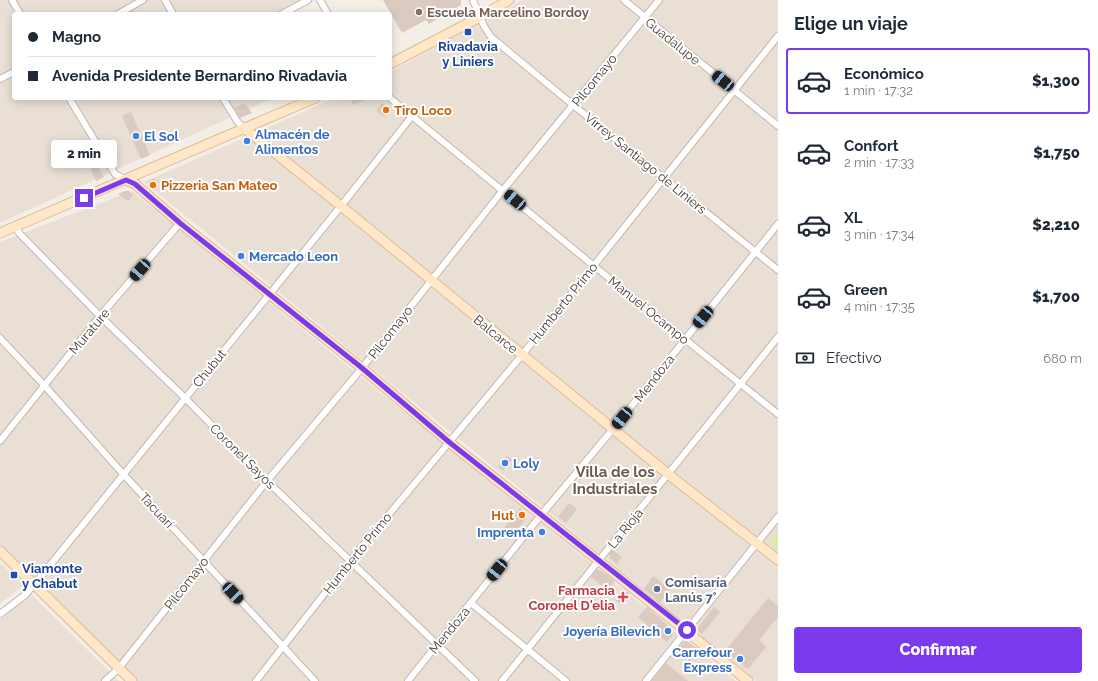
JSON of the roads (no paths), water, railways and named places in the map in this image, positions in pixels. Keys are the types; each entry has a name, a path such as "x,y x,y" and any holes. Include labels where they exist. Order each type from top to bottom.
{"street":[{"path":"12,0 19,12"},
{"path":"122,12 143,0"},
{"path":"165,0 172,12"},
{"path":"286,12 308,0"},
{"path":"320,0 327,12"},
{"name":"Virrey Santiago de Liniers","path":"473,0 487,32 491,37 778,270"},
{"path":"392,63 480,17 509,0"},
{"name":"Guadalupe","path":"624,0 778,126"},
{"name":"Pilcomayo","path":"105,681 119,668 203,560 362,368 503,190 659,0"},
{"name":"Humberto Primo","path":"256,681 350,561 522,355 778,36"},
{"path":"0,79 12,73"},
{"path":"70,100 115,174 135,184 180,223 362,368 449,442 687,630 748,681"},
{"name":"Balcarce","path":"224,100 237,121 244,128 668,474 778,560"},
{"path":"0,233 310,100"},
{"name":"Manuel Ocampo","path":"392,100 594,266 778,414"},
{"name":"Chubut","path":"0,614 34,585 124,476 412,116"},
{"name":"Murature","path":"0,441 100,316 180,223"},
{"name":"Mendoza","path":"408,681 541,515 614,429 778,224"},
{"name":"Coronel Sayos","path":"15,227 20,234 100,316 185,398 267,481 475,681"},
{"name":"La Rioja","path":"502,681 778,337"},
{"name":"Tacuarí","path":"0,338 44,385 124,476 315,681"},
{"path":"646,681 778,517"},
{"path":"0,551 132,681"},
{"path":"471,603 566,681"}],"place":[{"name":"Escuela Marcelino Bordoy","path":"419,12"},
{"name":"Rivadavia y Liniers","path":"468,32"},
{"name":"Tiro Loco","path":"386,110"},
{"name":"El Sol","path":"136,136"},
{"name":"Almacén de Alimentos","path":"247,141"},
{"name":"Pizzeria San Mateo","path":"153,185"},
{"name":"Mercado Leon","path":"241,256"},
{"name":"Loly","path":"505,463"},
{"name":"Hut","path":"522,515"},
{"name":"Imprenta","path":"542,532"},
{"name":"Viamonte y Chabut","path":"14,575"},
{"name":"Comisaría Lanús 7°","path":"657,589"},
{"name":"Farmacia Coronel D'elia","path":"623,597"},
{"name":"Joyería Bilevich","path":"668,631"},
{"name":"Carrefour Express","path":"740,659"}],"district":[{"name":"Villa de los Industriales","path":"615,480"}]}
